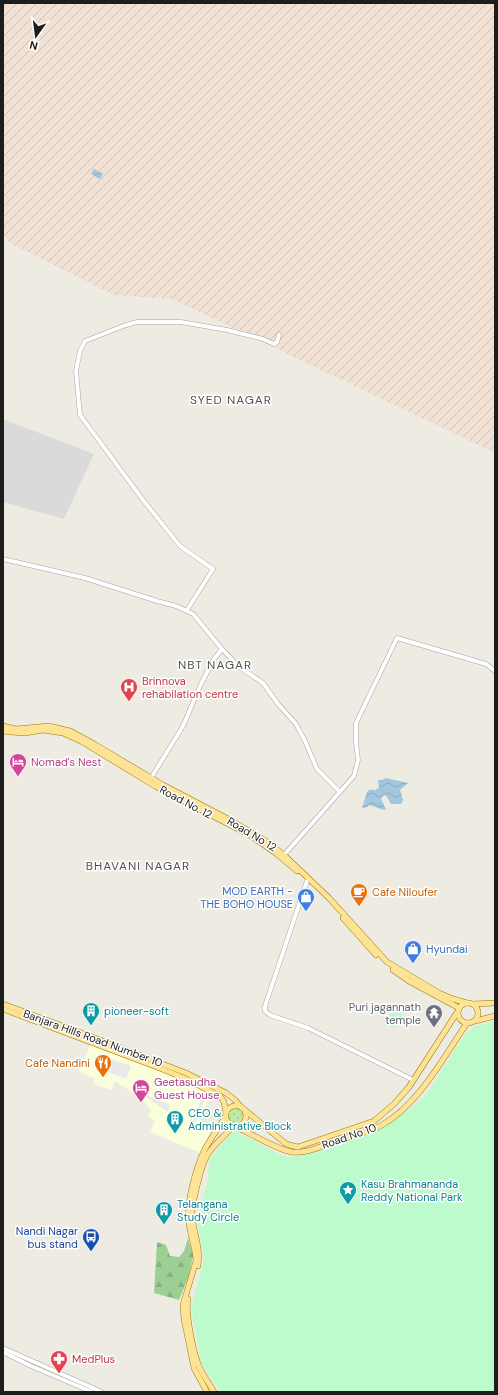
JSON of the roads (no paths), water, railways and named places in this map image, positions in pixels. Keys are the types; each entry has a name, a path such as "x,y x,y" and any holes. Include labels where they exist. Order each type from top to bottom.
{"main road":[{"name":"Road No 12","path":"3,726 16,729 49,726 70,731 151,778 266,841 284,854 329,898 387,962 439,993 452,999 470,1004"},
{"name":"Road No. 12","path":"3,731 25,733 47,730 63,733 80,741 155,786 259,841 277,854 307,881 384,964 459,1010 458,1015 461,1021 467,1024"},
{"path":"459,1010 463,1005 495,1003"},
{"name":"Banjara Hills Road Number 10","path":"3,1004 186,1073 226,1093 240,1106"},
{"path":"470,1004 475,1006 478,1012 475,1021"},
{"name":"Banjara Hills Road Number 10","path":"3,1009 170,1072 220,1096 224,1102 226,1115"},
{"name":"Road No 10","path":"289,1145 298,1147 374,1121 394,1104 413,1080 459,1010"},
{"path":"467,1024 495,1016"},
{"name":"Road No 10","path":"235,1126 292,1152 307,1151 366,1132 382,1125 401,1111 418,1095 467,1024"},
{"path":"207,1392 194,1368 184,1319 183,1305 196,1262 196,1255 188,1222 188,1209 201,1158 230,1107 237,1105 289,1145 287,1151"},
{"path":"214,1392 198,1364 188,1313 187,1304 198,1269 199,1260 192,1216 193,1205 207,1154 235,1126 243,1124 246,1118 246,1111"},
{"path":"226,1115 227,1121 235,1126"}],"street":[{"path":"186,610 213,569 180,546 80,415 76,371 80,351 85,341 137,322 181,322 227,330 262,339 274,344 277,342 279,334"},
{"path":"3,559 85,578 176,606 193,614 238,666 263,683 278,704 296,724 317,769 340,792"},
{"path":"284,854 354,776 358,760 356,723 397,638 486,664 495,671"},
{"path":"151,778 183,726 201,684 214,660 222,649"},
{"path":"307,881 265,1006 265,1011 270,1015 308,1028 413,1080"},
{"path":"3,1348 102,1392"},
{"path":"3,1352 31,1366 92,1392"}],"water":[{"path":"94,169 103,174 100,179 91,174"},
{"path":"386,778 408,783 400,790 403,800 401,804 391,804 385,795 381,799 386,809 384,810 369,805 362,808 367,792 372,789 375,790 379,788 378,780"}],"place":[{"name":"Brinnova rehabilation centre","path":"129,702"},
{"name":"Nomad's Nest","path":"18,777"},
{"name":"Cafe Niloufer","path":"359,907"},
{"name":"MOD EARTH - THE BOHO HOUSE","path":"306,912"},
{"name":"Hyundai","path":"413,964"},
{"name":"pioneer-soft","path":"91,1026"},
{"name":"Puri jagannath temple","path":"434,1028"},
{"name":"Cafe Nandini","path":"103,1078"},
{"name":"Geetasudha Guest House","path":"141,1103"},
{"name":"CEO & Administrative Block","path":"175,1134"},
{"name":"Kasu Brahmananda Reddy National Park","path":"348,1205"},
{"name":"Telangana Study Circle","path":"164,1225"},
{"name":"Nandi Nagar bus stand","path":"91,1252"},
{"name":"MedPlus","path":"59,1374"}],"district":[{"name":"SYED NAGAR","path":"231,400"},
{"name":"NBT NAGAR","path":"215,665"},
{"name":"BHAVANI NAGAR","path":"138,866"}]}
